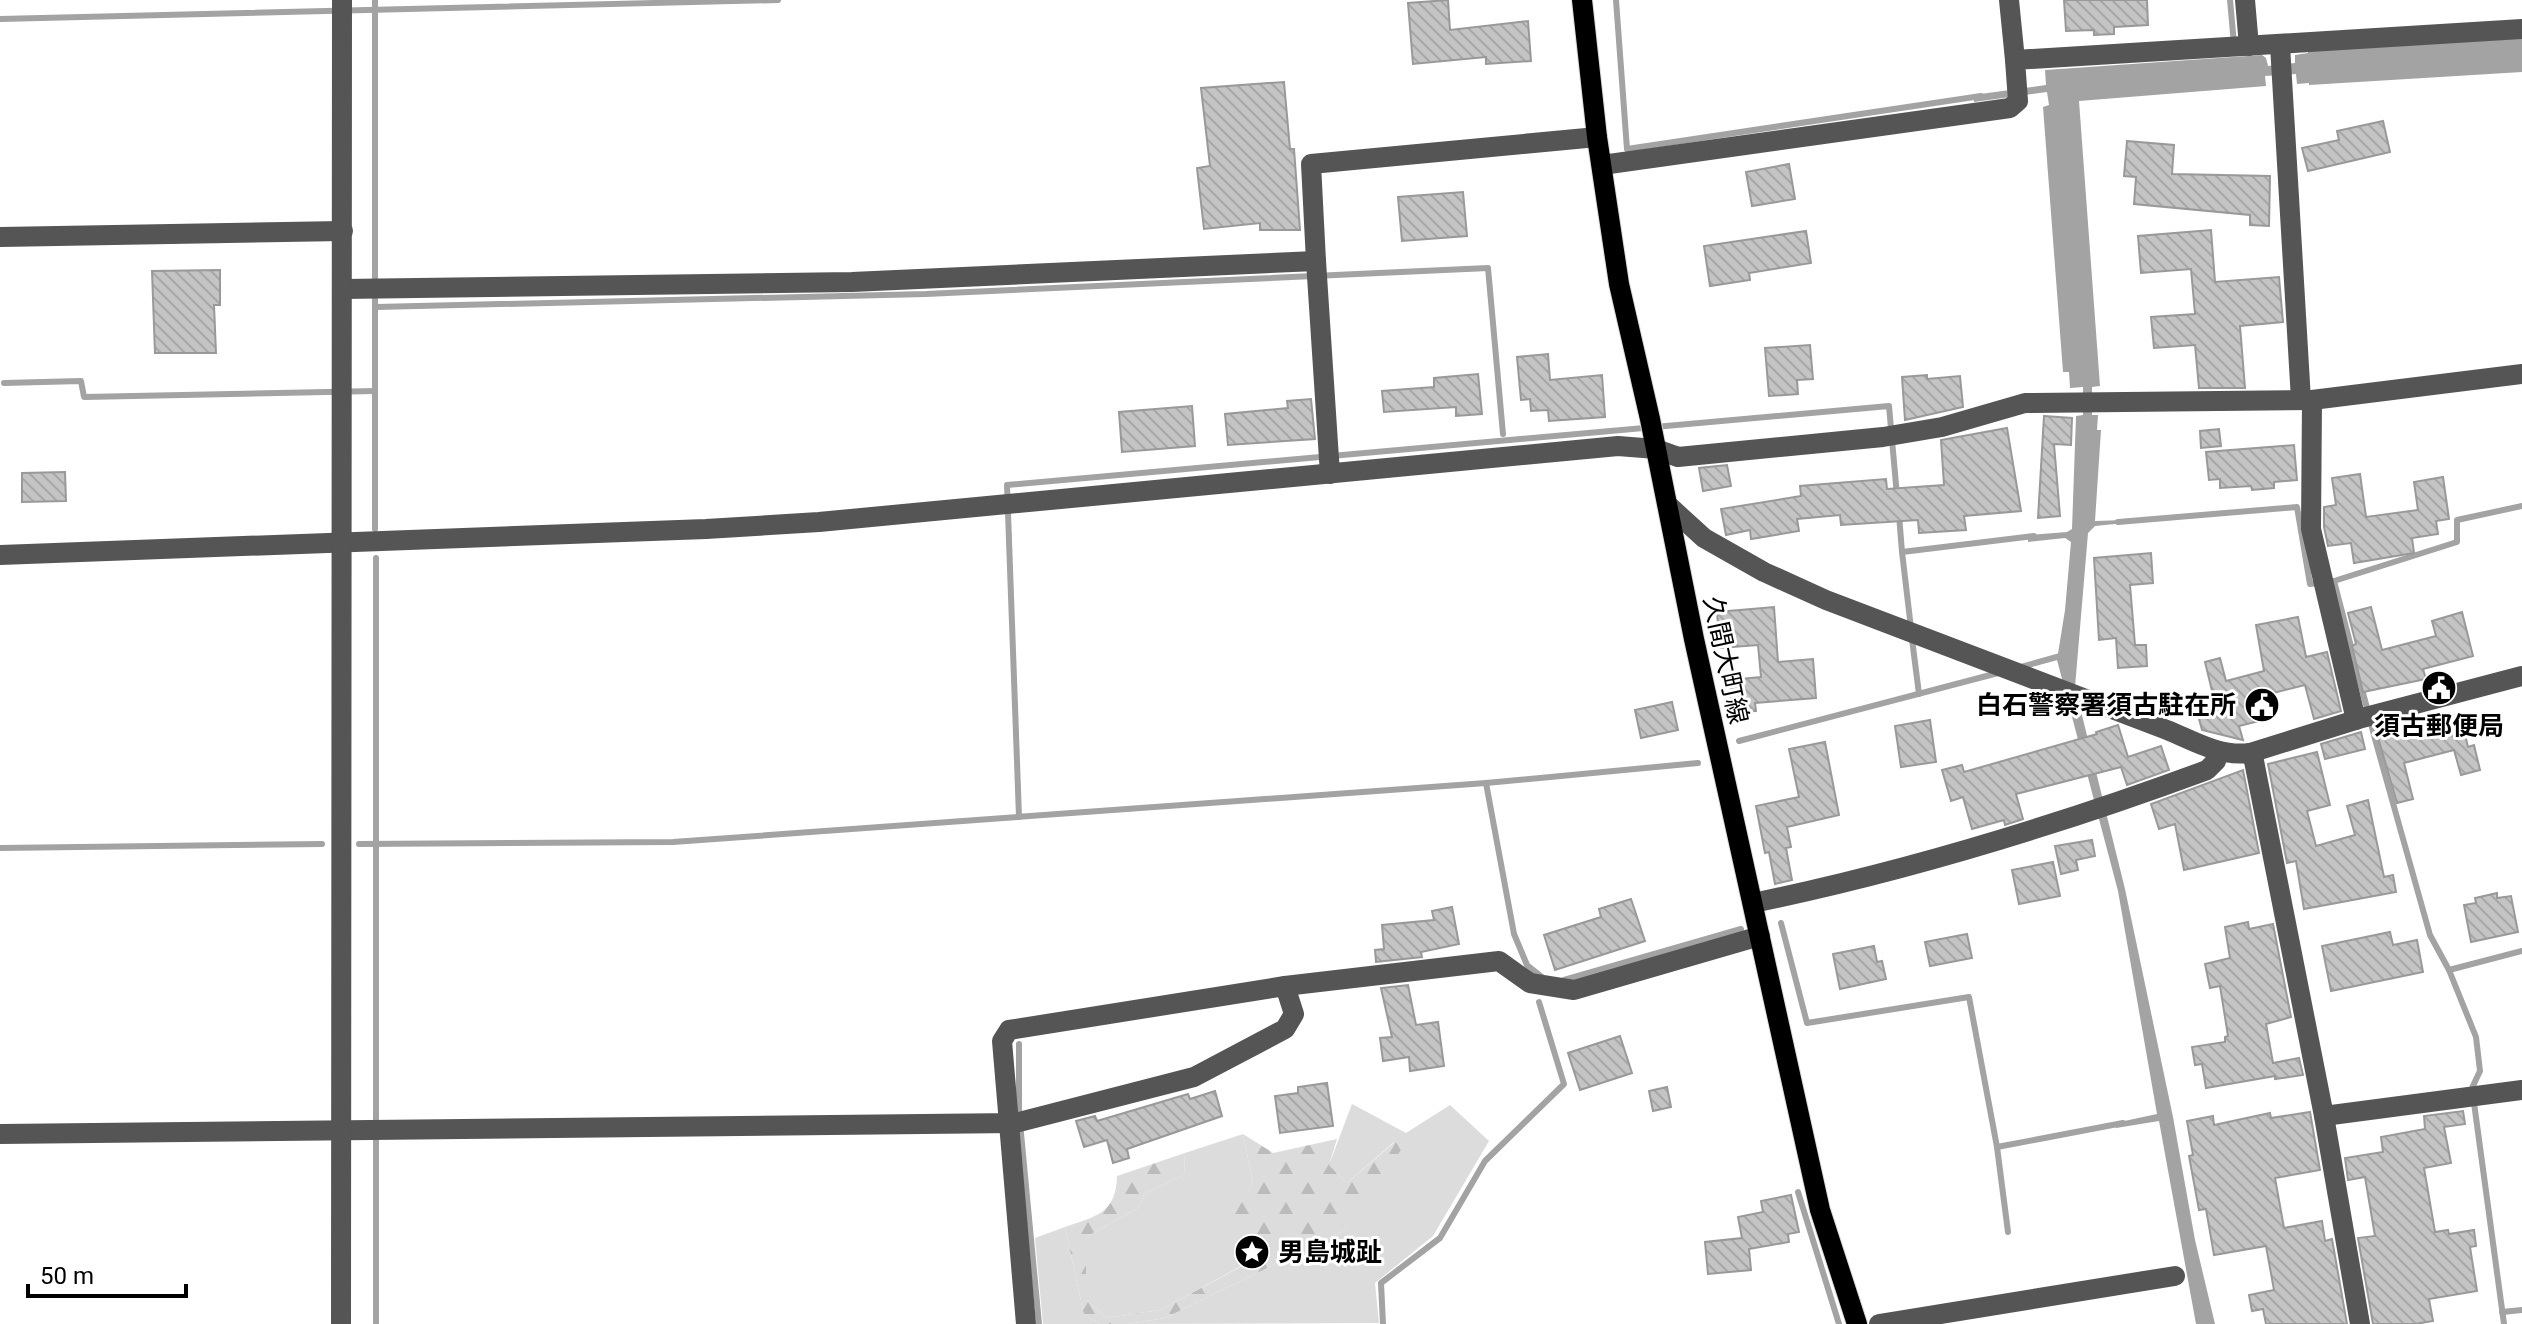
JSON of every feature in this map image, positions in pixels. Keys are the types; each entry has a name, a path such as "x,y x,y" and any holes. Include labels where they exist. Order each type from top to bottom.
{"main road":[{"name":"久間大町線","path":"1582,0 1597,137 1619,284 1820,1210 1857,1324"}],"street":[{"path":"1602,165 2010,108 2017,92 2009,0"},
{"path":"2239,47 2245,0"},
{"path":"341,1324 342,7"},
{"path":"2015,60 2239,47 2280,60 2522,29"},
{"path":"2280,60 2306,400 2311,529 2365,718"},
{"path":"1329,461 1311,164 1597,137"},
{"path":"0,237 343,231"},
{"path":"343,289 852,282 1317,271"},
{"path":"0,548 0,555 706,529 1007,504 1329,461 1618,446 1653,434 1678,457 1891,435 1942,427 2025,403 2306,400 2522,374"},
{"path":"1669,506 1704,538 1764,572 1826,600 2218,752 2233,755 2250,753 2522,676"},
{"path":"1753,903 1837,886 2102,809 2207,770 2216,761 2218,752"},
{"path":"2250,753 2324,1116 2360,1324"},
{"path":"1026,1324 1017,1122 1002,1041 1009,1030 1285,986 1499,961 1530,983 1574,990 1760,936"},
{"path":"0,1134 1017,1122 1194,1077 1285,1029 1294,1014 1285,986"},
{"path":"2324,1116 2522,1090"},
{"path":"1879,1324 2175,1276"}],"green space":[{"path":"1352,1104 1406,1133 1450,1105 1489,1141 1433,1236 1375,1283 1379,1323 1128,1324 1165,1318 1347,1229 1394,1142 1347,1183 1329,1165"},
{"path":"1243,1134 1253,1183 1227,1224 1245,1264 1160,1310 1107,1318 1086,1300 1086,1237 1138,1208 1145,1193 1184,1175 1185,1153"},
{"path":"1243,1134 1273,1153 1337,1139 1329,1165 1347,1183 1395,1142 1403,1147 1347,1229 1165,1318 1128,1324 1100,1324 1084,1315 1065,1227 1102,1212 1113,1198 1117,1176 1185,1153 1184,1175 1145,1193 1138,1208 1086,1237 1086,1300 1107,1318 1160,1310 1244,1265 1226,1224 1253,1183"},
{"path":"1065,1227 1084,1315 1100,1324 1043,1324 1035,1238"}],"shaded area":[{"path":"2522,35 2522,72 2309,85 2297,84 2296,74 2265,76 2266,86 2079,101 2100,386 2092,387 2092,415 2098,415 2097,430 2101,430 2095,521 2125,520 2125,523 2095,526 2088,533 2075,687 2125,889 2173,1117 2195,1240 2215,1324 2196,1324 2159,1121 2116,1128 2115,1123 2157,1114 2118,891 2057,660 2071,542 2065,538 2028,542 2028,535 2072,529 2076,416 2083,415 2083,387 2070,388 2069,372 2063,372 2043,107 2049,105 2047,92 1974,102 1973,95 2046,85 2045,70 2262,55 2268,66 2295,63 2295,55 2308,53 2308,49"}],"building":[{"path":"1448,0 1450,30 1528,21 1531,61 1486,64 1486,57 1413,64 1408,3"},
{"path":"2064,0 2147,0 2148,25 2114,27 2114,34 2094,35 2094,30 2066,31"},
{"path":"1284,82 1290,149 1294,149 1300,230 1260,230 1260,223 1204,229 1197,168 1210,166 1201,88"},
{"path":"2383,121 2390,152 2308,171 2302,148 2339,140 2337,131"},
{"path":"2127,141 2174,145 2172,174 2270,176 2269,226 2250,225 2250,215 2134,204 2136,177 2124,176"},
{"path":"1789,164 1795,199 1752,206 1746,172"},
{"path":"1463,192 1467,236 1402,241 1398,197"},
{"path":"2211,230 2215,282 2279,277 2283,322 2240,326 2245,388 2199,388 2195,345 2154,348 2151,317 2195,314 2191,269 2141,273 2138,236"},
{"path":"1806,231 1811,263 1749,273 1750,280 1710,286 1704,246"},
{"path":"220,270 220,305 214,305 216,353 155,353 152,271"},
{"path":"1810,345 1813,379 1797,380 1798,394 1769,396 1765,348"},
{"path":"1548,354 1550,380 1602,375 1605,417 1549,421 1548,410 1531,411 1530,399 1521,400 1517,357"},
{"path":"1478,374 1482,414 1456,416 1456,407 1384,412 1382,391 1434,387 1434,378"},
{"path":"1927,375 1927,379 1960,376 1963,407 1905,420 1902,377"},
{"path":"1311,399 1315,439 1228,445 1225,414 1288,408 1287,401"},
{"path":"1192,406 1195,446 1122,452 1119,412"},
{"path":"2044,416 2072,418 2071,445 2054,444 2060,516 2038,518"},
{"path":"2007,428 2021,511 1964,516 1966,530 1919,533 1918,520 1841,525 1840,515 1797,519 1799,531 1751,539 1750,530 1726,535 1721,509 1801,496 1800,486 1886,479 1887,489 1944,485 1941,440"},
{"path":"2219,429 2221,446 2201,448 2200,431"},
{"path":"2294,445 2297,480 2274,482 2274,488 2252,490 2251,486 2220,488 2220,479 2209,480 2206,452"},
{"path":"1727,465 1731,486 1703,491 1699,468"},
{"path":"65,472 66,501 22,502 22,473"},
{"path":"2360,474 2366,517 2418,510 2414,482 2443,477 2449,519 2436,521 2438,534 2412,538 2414,553 2354,563 2351,543 2328,546 2324,507 2336,505 2332,478"},
{"path":"2151,553 2153,583 2130,585 2135,645 2146,645 2147,666 2118,668 2116,638 2099,640 2094,558"},
{"path":"1774,607 1778,662 1813,659 1816,698 1755,703 1756,711 1732,712 1730,680 1761,677 1758,645 1720,648 1717,612"},
{"path":"2371,607 2382,650 2436,636 2432,621 2462,612 2473,656 2423,669 2426,679 2363,692 2348,613"},
{"path":"2298,617 2306,657 2327,652 2341,711 2314,719 2305,685 2261,696 2267,719 2239,726 2243,740 2202,730 2195,704 2214,699 2205,662 2220,658 2226,681 2264,671 2256,625"},
{"path":"1672,702 1678,730 1641,738 1635,710"},
{"path":"2460,714 2468,747 2474,745 2480,770 2461,775 2454,750 2404,763 2413,799 2397,803 2377,734"},
{"path":"1930,720 1936,762 1901,767 1895,726"},
{"path":"2118,725 2128,757 2161,746 2169,770 2127,785 2121,767 2016,794 2023,819 2005,825 2004,820 1972,829 1963,797 1951,801 1942,770 1962,765 1964,772 2097,734"},
{"path":"2361,732 2365,749 2325,759 2321,744"},
{"path":"1825,742 1839,815 1787,827 1791,847 1786,848 1792,880 1775,884 1756,806 1799,797 1789,749"},
{"path":"2317,752 2330,805 2307,811 2316,846 2355,835 2347,806 2368,800 2384,877 2393,875 2396,892 2304,909 2296,861 2287,863 2268,764"},
{"path":"2243,770 2259,853 2184,870 2175,824 2159,829 2151,804"},
{"path":"2092,840 2095,856 2076,860 2078,870 2061,874 2055,846"},
{"path":"2053,862 2060,896 2019,904 2012,870"},
{"path":"2497,893 2497,898 2511,896 2518,932 2471,942 2464,905 2476,903 2475,898"},
{"path":"1631,899 1645,941 1555,970 1544,935 1601,917 1599,909"},
{"path":"1452,907 1459,944 1421,952 1422,957 1376,962 1375,950 1384,949 1382,925 1434,920 1432,911"},
{"path":"2248,922 2249,929 2273,924 2291,1017 2266,1024 2273,1063 2299,1058 2303,1075 2275,1079 2275,1076 2206,1088 2202,1064 2195,1065 2192,1047 2225,1042 2228,1036 2220,986 2210,988 2205,964 2230,958 2225,927"},
{"path":"2390,932 2393,945 2417,940 2423,972 2331,991 2322,946"},
{"path":"1967,934 1972,958 1930,966 1925,942"},
{"path":"1874,946 1877,962 1882,961 1886,979 1840,989 1833,954"},
{"path":"1408,985 1416,1025 1438,1022 1444,1066 1410,1071 1409,1057 1383,1061 1380,1038 1392,1037 1381,988"},
{"path":"1620,1036 1632,1073 1580,1090 1568,1053"},
{"path":"1327,1083 1333,1126 1280,1133 1275,1096 1298,1093 1298,1087"},
{"path":"1667,1087 1671,1107 1653,1111 1649,1091"},
{"path":"1215,1091 1222,1116 1127,1149 1129,1158 1113,1163 1107,1140 1084,1147 1076,1121 1095,1116 1097,1121 1188,1094 1190,1099"},
{"path":"2463,1111 2465,1124 2444,1127 2451,1163 2424,1168 2435,1232 2448,1230 2449,1234 2474,1230 2476,1246 2470,1247 2477,1291 2429,1299 2433,1321 2373,1324 2358,1238 2375,1236 2365,1177 2348,1180 2345,1158 2383,1152 2381,1137 2425,1129 2424,1116"},
{"path":"2310,1112 2320,1170 2275,1178 2284,1228 2322,1221 2325,1241 2332,1239 2347,1324 2266,1324 2263,1309 2252,1311 2249,1295 2274,1290 2266,1246 2214,1255 2206,1209 2199,1210 2189,1156 2193,1155 2187,1121 2213,1116 2214,1125 2270,1113 2271,1118"},
{"path":"1791,1195 1799,1232 1788,1234 1789,1242 1749,1249 1751,1270 1708,1274 1705,1242 1742,1238 1738,1217 1763,1212 1761,1201"}],"waterway":[{"path":"375,0 375,529"},
{"path":"0,19 778,0"},
{"path":"1616,0 1627,149 1981,96"},
{"path":"2230,0 2234,44"},
{"path":"376,307 926,294 1488,268 1503,434"},
{"path":"4,383 81,381 84,397 375,391"},
{"path":"1019,817 1007,485 1889,406 1897,496"},
{"path":"2334,581 2457,542 2457,520 2522,506"},
{"path":"2118,522 2297,507 2310,584 2334,581 2430,935 2449,970 2476,1037 2480,1071 2472,1088 2504,1324"},
{"path":"1899,515 1902,552 2034,536"},
{"path":"1902,552 1911,628"},
{"path":"376,558 376,1324"},
{"path":"1912,639 1919,694"},
{"path":"2021,667 2064,655"},
{"path":"1739,741 1998,673"},
{"path":"359,844 673,842 1486,783 1698,763"},
{"path":"1486,783 1514,934 1527,965 1542,977"},
{"path":"0,848 322,844"},
{"path":"1781,923 1807,1023 1969,997 1997,1147 2123,1123"},
{"path":"1564,980 1741,929"},
{"path":"2449,970 2522,951"},
{"path":"1383,1324 1381,1283 1440,1238 1485,1161 1564,1084 1539,1002"},
{"path":"1019,1044 1019,1112 1039,1324"},
{"path":"1997,1147 2008,1232"},
{"path":"1798,1192 1839,1324"},
{"path":"2502,1312 2522,1310"}],"place":[{"name":"須古郵便局","path":"2439,688"},
{"name":"白石警察署須古駐在所","path":"2262,705"},
{"name":"男島城趾","path":"1252,1252"}]}
